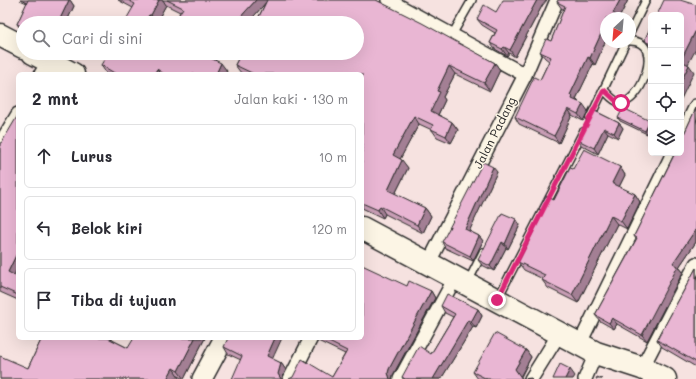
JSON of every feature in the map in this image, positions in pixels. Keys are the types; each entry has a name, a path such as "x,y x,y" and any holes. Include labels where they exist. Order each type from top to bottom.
{"highway":[{"path":"41,63 67,72"},
{"path":"364,233 461,281 636,375 665,379"}],"street":[{"path":"388,0 525,75"},
{"name":"Jalan Padang","path":"428,264 525,75 557,0"},
{"path":"684,131 696,106"},
{"path":"0,144 16,117"},
{"path":"585,379 588,349 672,156"},
{"path":"636,375 696,264"},
{"path":"400,379 461,281"},
{"path":"531,379 559,334"},
{"path":"202,379 223,340"},
{"path":"290,379 310,340"}],"lane":[{"path":"452,35 472,0"},
{"path":"636,21 646,0"},
{"path":"604,90 617,102 621,103 632,99 645,74 648,54 646,46 642,43 636,42"},
{"path":"497,300 604,90 623,48"},
{"path":"461,281 487,244"}],"building":[{"path":"28,0 69,0 61,16 21,16"},
{"path":"128,0 159,0 151,15 148,16 128,16 135,4"},
{"path":"167,0 256,0 241,16 182,16 179,14 183,8"},
{"path":"267,0 376,0 495,63 484,83 449,66 437,91 440,92 431,111 452,122 446,136 431,129 433,125 414,116 393,155 402,160 388,190 425,208 417,225 380,206 378,210 364,204 364,72 250,72 235,65 238,60 364,60 364,16 259,16"},
{"path":"503,0 537,0 510,50 504,47 502,49 490,43 497,30 477,19 484,5 496,12"},
{"path":"558,0 620,0 614,12 600,12 600,36 570,95 573,96 572,99 583,104 578,114 568,109 554,136 515,117 534,77 540,80 551,57 540,52 546,39 551,41 565,6 557,2"},
{"path":"664,0 680,0 696,5 696,30 684,54 684,12 658,12"},
{"path":"648,32 648,43 645,39"},
{"path":"104,60 215,60 221,63 217,72 161,72 157,69 155,72 113,72 101,65"},
{"path":"684,62 689,65 684,75"},
{"path":"623,108 648,120 648,125 645,131 618,118"},
{"path":"696,108 696,229 673,263 678,266 642,335 612,318 609,323 595,315 637,238 634,236 674,156 684,156 684,134"},
{"path":"593,110 619,123 614,133 604,128 594,148 578,140"},
{"path":"16,118 16,255 8,272 16,276 16,294 0,287 0,143"},
{"path":"584,149 620,167 612,183 635,194 621,221 611,216 572,295 542,280 545,275 518,262 543,211 539,209 546,196 554,200 570,168 573,169"},
{"path":"483,162 493,167 465,229 479,236 470,256 442,242"},
{"path":"502,213 516,219 505,244 502,242 490,266 478,260"},
{"path":"364,266 407,286 409,281 431,291 389,369 388,373 390,379 289,379 293,377 302,359 332,377 347,351 325,340 364,340"},
{"path":"696,268 696,362 657,340"},
{"path":"447,294 478,309 471,322 468,320 433,379 405,379 402,377 419,346 431,354 455,314 441,306"},
{"path":"495,333 526,350 515,369 522,379 487,379 473,372"},
{"path":"41,340 112,340 128,348 133,340 194,340 178,371 173,368 167,379 0,379 0,356 28,368"},
{"path":"227,340 274,340 267,356 281,363 278,374 281,379 232,379 242,356 224,347"},
{"path":"560,364 570,369 565,379 553,379"}],"route":[{"path":"497,300 604,90 617,102 621,103"}]}
